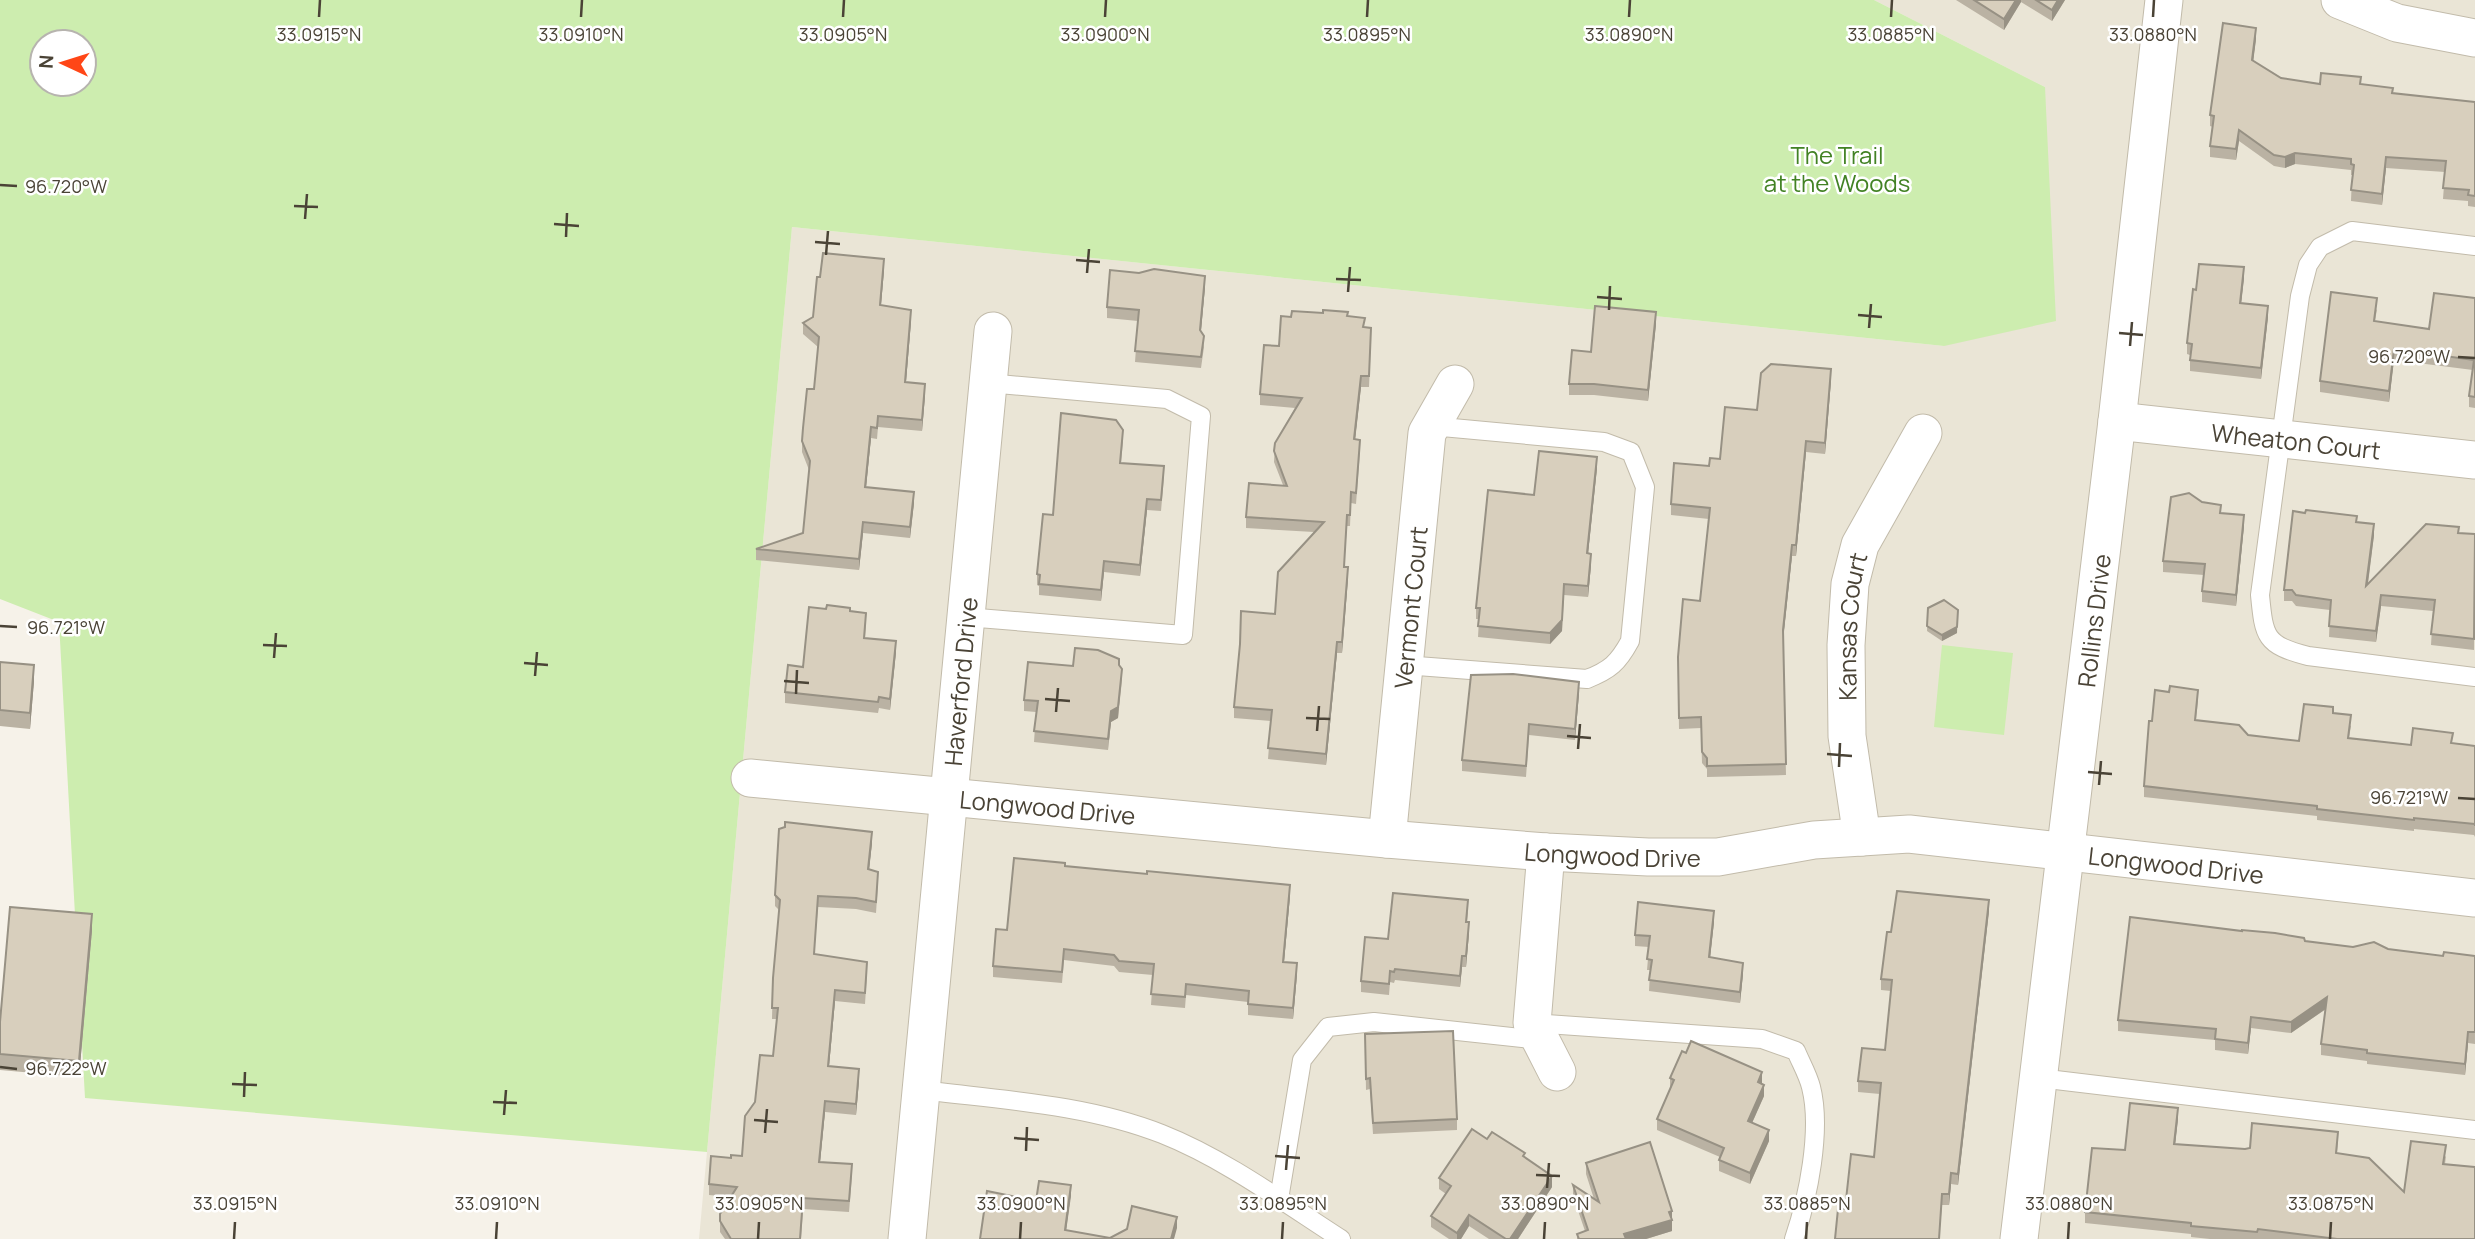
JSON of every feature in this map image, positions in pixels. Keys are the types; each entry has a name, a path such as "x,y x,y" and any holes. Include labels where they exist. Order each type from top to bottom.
{"street":[{"name":"Rollins Drive","path":"2019,1239 2117,421 2164,0"},
{"path":"2340,0 2381,8 2397,23 2475,38"},
{"name":"Haverford Drive","path":"907,1239 993,331"},
{"name":"Vermont Court","path":"1387,839 1427,433 1455,383"},
{"name":"Wheaton Court","path":"2117,421 2475,460"},
{"name":"Kansas Court","path":"1863,837 1847,736 1846,645 1850,584 1860,545 1923,433"},
{"name":"Longwood Drive","path":"750,778 1387,839 1648,858 1718,857 1814,840 1909,834 2475,898"},
{"path":"1544,1045 1546,852"}],"lane":[{"path":"2475,246 2352,232 2320,247 2308,265 2300,296 2260,595 2263,626 2268,638 2284,650 2308,656 2475,677"},
{"path":"966,617 1183,635 1201,416 1167,399 988,383"},
{"path":"1404,665 1587,679 1607,671 1621,658 1630,641 1645,487 1631,452 1604,442 1431,426"},
{"path":"1279,1199 1303,1060 1328,1027 1374,1022 1544,1045 1762,1039 1796,1051 1811,1088 1816,1141 1794,1239"},
{"path":"2039,1078 2475,1130"},
{"path":"921,1090 1094,1114 1162,1134 1236,1171 1341,1239"}],"shaded area":[{"path":"1874,0 2475,0 2475,1239 699,1239 792,227 1944,346 2045,87"}],"green space":[{"name":"The Trail at the Woods","path":"0,0 1874,0 2045,87 2056,321 1944,346 792,227 707,1152 85,1098 59,622 0,599"},
{"path":"1942,645 2013,653 2004,735 1934,727"}],"building":[{"path":"1974,0 2016,0 2004,19"},
{"path":"2036,0 2058,0 2052,10"},
{"path":"2223,23 2256,28 2252,60 2281,78 2320,84 2321,73 2361,77 2360,84 2393,88 2392,93 2475,102 2475,196 2468,195 2469,190 2443,188 2446,161 2386,157 2382,194 2351,190 2354,165 2351,164 2351,159 2295,153 2285,157 2274,155 2239,130 2236,149 2210,146 2214,116 2210,115"},
{"path":"823,253 884,259 880,305 911,310 905,382 925,384 922,420 878,416 877,428 871,427 865,487 914,492 910,527 863,522 859,559 756,549 803,533 810,461 802,441 803,428 807,389 814,389 819,337 803,323 813,317 817,277 820,277"},
{"path":"2199,264 2244,267 2240,303 2268,306 2261,368 2190,360 2192,344 2187,343 2193,289 2196,290"},
{"path":"1154,269 1205,276 1200,330 1204,336 1201,357 1135,351 1139,310 1107,307 1110,270 1139,273"},
{"path":"2331,292 2377,298 2374,321 2429,329 2434,293 2475,298 2475,397 2469,396 2474,360 2394,349 2389,391 2320,381"},
{"path":"1595,306 1656,312 1648,390 1569,384 1572,350 1591,352"},
{"path":"1323,310 1348,312 1347,316 1365,318 1363,327 1371,328 1369,376 1361,376 1354,439 1360,440 1356,493 1351,492 1350,515 1347,515 1344,567 1348,567 1342,642 1337,642 1326,754 1268,748 1272,710 1234,707 1241,611 1275,614 1278,572 1324,522 1246,517 1249,483 1287,486 1274,451 1275,443 1302,398 1260,394 1264,345 1279,346 1281,316 1291,317 1292,311 1323,313"},
{"path":"1771,364 1831,369 1825,443 1806,441 1796,545 1792,545 1783,630 1786,764 1707,766 1707,758 1702,752 1701,717 1679,718 1678,657 1683,599 1700,601 1710,508 1671,504 1674,463 1709,466 1710,458 1720,459 1725,407 1757,410 1761,373"},
{"path":"1061,413 1116,420 1123,430 1120,463 1164,466 1161,500 1147,499 1140,565 1104,561 1101,590 1039,584 1040,575 1037,574 1043,514 1053,515"},
{"path":"1539,451 1597,457 1587,553 1591,554 1588,586 1564,584 1562,620 1550,633 1478,626 1480,608 1476,608 1488,490 1534,495"},
{"path":"2189,493 2202,502 2221,505 2220,513 2244,515 2236,595 2202,591 2205,564 2163,561 2171,497"},
{"path":"2306,510 2357,516 2356,522 2374,524 2366,586 2426,524 2459,527 2458,533 2475,534 2474,639 2431,634 2435,600 2381,595 2376,631 2329,626 2331,600 2296,595 2292,590 2284,590 2293,511 2305,513"},
{"path":"1944,600 1958,610 1957,627 1942,635 1927,626 1928,608"},
{"path":"827,605 866,613 864,638 896,641 890,699 879,697 878,702 785,692 788,665 803,667 809,607 826,609"},
{"path":"1075,648 1098,650 1119,659 1122,669 1118,707 1111,711 1108,739 1034,731 1038,701 1024,700 1028,662 1073,666"},
{"path":"0,662 34,665 30,713 0,710"},
{"path":"1513,674 1579,682 1575,729 1529,724 1526,766 1462,760 1471,675"},
{"path":"2170,686 2198,690 2195,720 2239,725 2248,735 2299,741 2304,704 2333,707 2333,713 2351,715 2348,738 2411,745 2413,728 2453,733 2451,743 2475,746 2475,824 2317,809 2317,806 2144,786 2149,721 2152,721 2155,690 2169,692"},
{"path":"785,822 872,832 868,869 878,872 876,902 818,896 814,954 867,962 865,993 835,990 828,1066 859,1069 856,1104 825,1101 819,1162 852,1164 849,1201 803,1198 800,1239 731,1239 720,1221 720,1214 737,1187 709,1184 711,1156 742,1156 745,1116 755,1102 760,1055 773,1056 778,1008 772,1008 773,978 780,900 775,895 779,829 785,827"},
{"path":"1014,858 1065,863 1065,866 1290,885 1283,962 1297,963 1293,1008 1248,1004 1249,991 1186,984 1185,997 1151,994 1154,964 1119,961 1114,955 1064,949 1062,972 993,966 996,929 1007,930"},
{"path":"1897,891 1989,900 1958,1174 1951,1173 1949,1194 1942,1194 1939,1239 1835,1239 1838,1209 1845,1209 1851,1154 1874,1157 1881,1083 1858,1081 1862,1048 1885,1050 1892,980 1881,979 1887,932 1891,932"},
{"path":"1393,893 1468,900 1466,956 1462,956 1460,976 1395,969 1394,972 1390,971 1389,984 1361,981 1365,937 1388,939"},
{"path":"1638,902 1714,911 1709,957 1743,963 1740,992 1649,980 1652,960 1647,959 1650,936 1635,935"},
{"path":"10,907 92,914 79,1061 0,1054 0,1022"},
{"path":"2130,917 2275,933 2304,938 2305,941 2353,947 2374,942 2388,949 2443,956 2444,952 2475,956 2475,1032 2468,1032 2465,1064 2367,1053 2367,1050 2321,1044 2327,997 2291,1022 2251,1017 2248,1043 2215,1039 2216,1029 2118,1020"},
{"path":"1453,1031 1457,1119 1373,1123 1370,1078 1366,1079 1365,1034"},
{"path":"1691,1041 1762,1072 1758,1082 1764,1085 1748,1121 1769,1130 1750,1173 1719,1160 1724,1148 1657,1119 1674,1080 1670,1078 1682,1051 1686,1053"},
{"path":"2130,1103 2178,1108 2174,1144 2250,1148 2252,1123 2338,1132 2336,1153 2369,1158 2404,1192 2411,1141 2446,1145 2443,1164 2475,1167 2475,1239 2337,1239 2258,1229 2257,1232 2191,1226 2191,1223 2085,1212 2092,1148 2125,1150"},
{"path":"1472,1129 1487,1139 1492,1132 1525,1153 1523,1156 1552,1176 1510,1239 1469,1215 1457,1233 1431,1216 1451,1186 1439,1178"},
{"path":"1650,1142 1672,1211 1669,1212 1672,1220 1624,1234 1626,1239 1579,1239 1577,1234 1588,1230 1573,1185 1599,1202 1586,1163"},
{"path":"1039,1181 1071,1185 1065,1230 1110,1238 1127,1229 1132,1206 1177,1217 1171,1239 980,1239 987,1191 1036,1201"}]}
